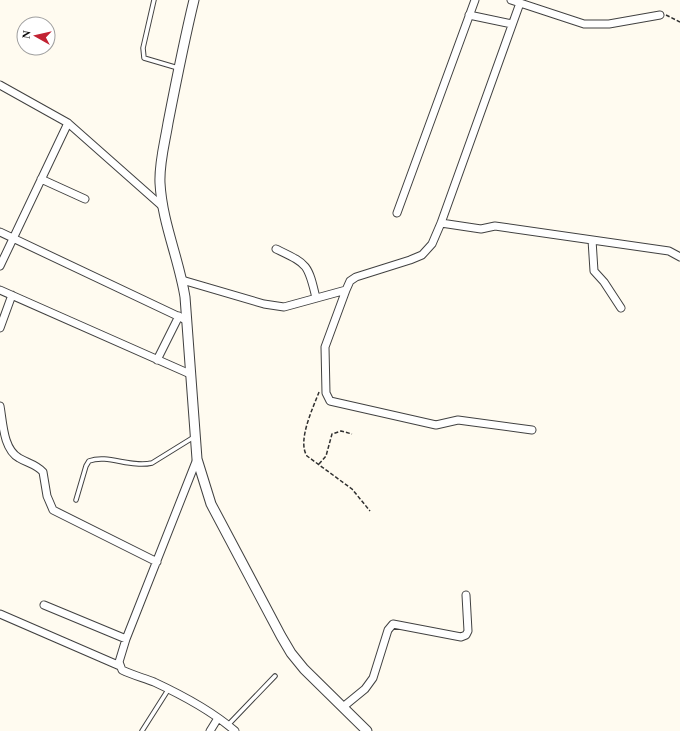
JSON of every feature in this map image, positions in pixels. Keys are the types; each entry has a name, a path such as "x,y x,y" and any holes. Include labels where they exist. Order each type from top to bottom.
{"street":[{"path":"194,0 178,68 162,157 160,182 163,207 182,280 182,318 190,374 197,459 211,504 281,636 304,669 367,731"},
{"path":"397,213 475,0"},
{"path":"511,0 570,21 590,24 609,24 660,14"},
{"path":"520,3 441,223 432,244 422,255 356,277 350,282 325,347 326,393 330,401 436,425 458,420 532,430"},
{"path":"469,15 512,24"},
{"path":"0,85 68,123 163,207"},
{"path":"0,266 68,123"},
{"path":"41,179 85,199"},
{"path":"441,223 481,229 495,226 670,251 680,257"},
{"path":"0,232 182,318"},
{"path":"592,240 594,271 604,282 621,308"},
{"path":"276,249 304,264 310,274 316,298"},
{"path":"182,280 276,306 294,305 346,290"},
{"path":"0,290 190,374"},
{"path":"0,328 12,295"},
{"path":"158,360 182,318"},
{"path":"0,406 10,450 20,458 34,464 43,472 47,496 53,510 157,562"},
{"path":"120,666 119,658 126,639 197,459"},
{"path":"343,707 365,689 373,678 388,630 392,624 461,638 466,635 468,631 466,595"},
{"path":"44,605 126,639"},
{"path":"0,614 120,666 126,672 168,690 218,718 235,731"},
{"path":"210,731 218,718"}],"lane":[{"path":"154,0 143,48 144,58 178,68"},
{"path":"76,500 86,466 89,461 101,458 138,465 152,463 195,436"},
{"path":"228,725 274,676"},
{"path":"142,731 168,690"}],"path":[{"path":"660,14 669,16 680,22"},
{"path":"320,388 309,419 303,444 304,451 307,456 352,489 370,512"},
{"path":"319,464 326,456 332,434 341,431 352,434"}]}
